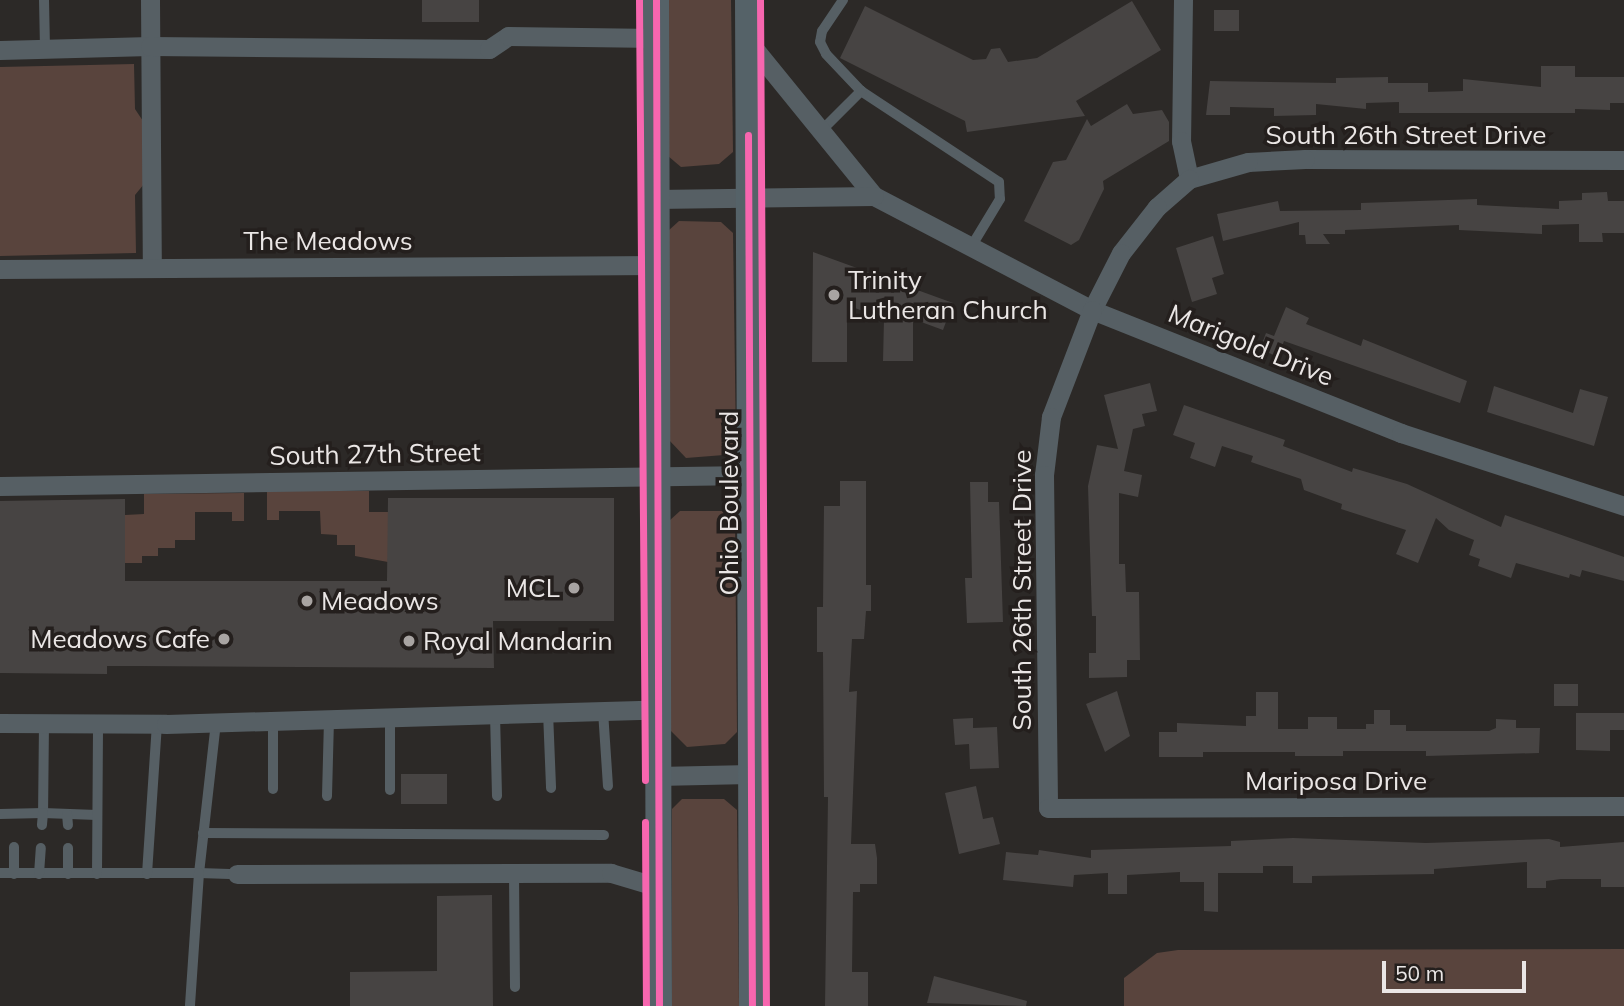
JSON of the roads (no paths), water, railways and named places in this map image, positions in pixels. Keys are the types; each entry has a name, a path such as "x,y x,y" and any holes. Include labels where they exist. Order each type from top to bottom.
{"street":[{"path":"150,0 152,268"},
{"path":"656,0 660,476 657,709 659,1006"},
{"name":"Ohio Boulevard","path":"748,0 752,1006"},
{"path":"1183,0 1181,141 1189,179"},
{"path":"0,50 150,46 489,49 508,36 656,38"},
{"name":"Marigold Drive","path":"748,41 874,196 1092,310 1401,433 1624,506"},
{"name":"South 26th Street Drive","path":"1048,808 1044,475 1051,417 1092,310 1121,253 1157,207 1189,179 1248,162 1305,159 1624,160"},
{"name":"Marigold Drive","path":"656,199 874,196"},
{"name":"The Meadows","path":"0,269 657,265"},
{"name":"South 27th Street","path":"0,486 750,475"},
{"path":"0,723 216,722 657,709"},
{"path":"657,776 750,774"},
{"name":"Mariposa Drive","path":"1048,808 1624,806"},
{"path":"237,874 611,873 658,887"}],"lane":[{"path":"44,0 45,49"},
{"path":"843,0 822,31 820,42 861,91 999,183 1000,199 971,247"},
{"path":"821,131 861,91"},
{"path":"603,710 608,786"},
{"path":"548,712 551,788"},
{"path":"495,714 497,796"},
{"path":"390,717 390,790"},
{"path":"327,796 329,719"},
{"path":"273,720 273,789"},
{"path":"190,1006 199,873 216,722"},
{"path":"42,825 44,723"},
{"path":"97,874 98,723"},
{"path":"147,874 157,723"},
{"path":"0,814 14,818 43,813 68,819 97,815"},
{"path":"203,833 604,835"},
{"path":"14,847 14,873"},
{"path":"39,873 41,848"},
{"path":"68,848 68,873"},
{"path":"0,873 237,874"},
{"path":"514,873 516,986"}],"place":[{"name":"Trinity Lutheran Church","path":"834,295"},
{"name":"MCL","path":"574,588"},
{"name":"Meadows","path":"307,601"},
{"name":"Meadows Cafe","path":"224,639"},
{"name":"Royal Mandarin","path":"409,641"}]}
